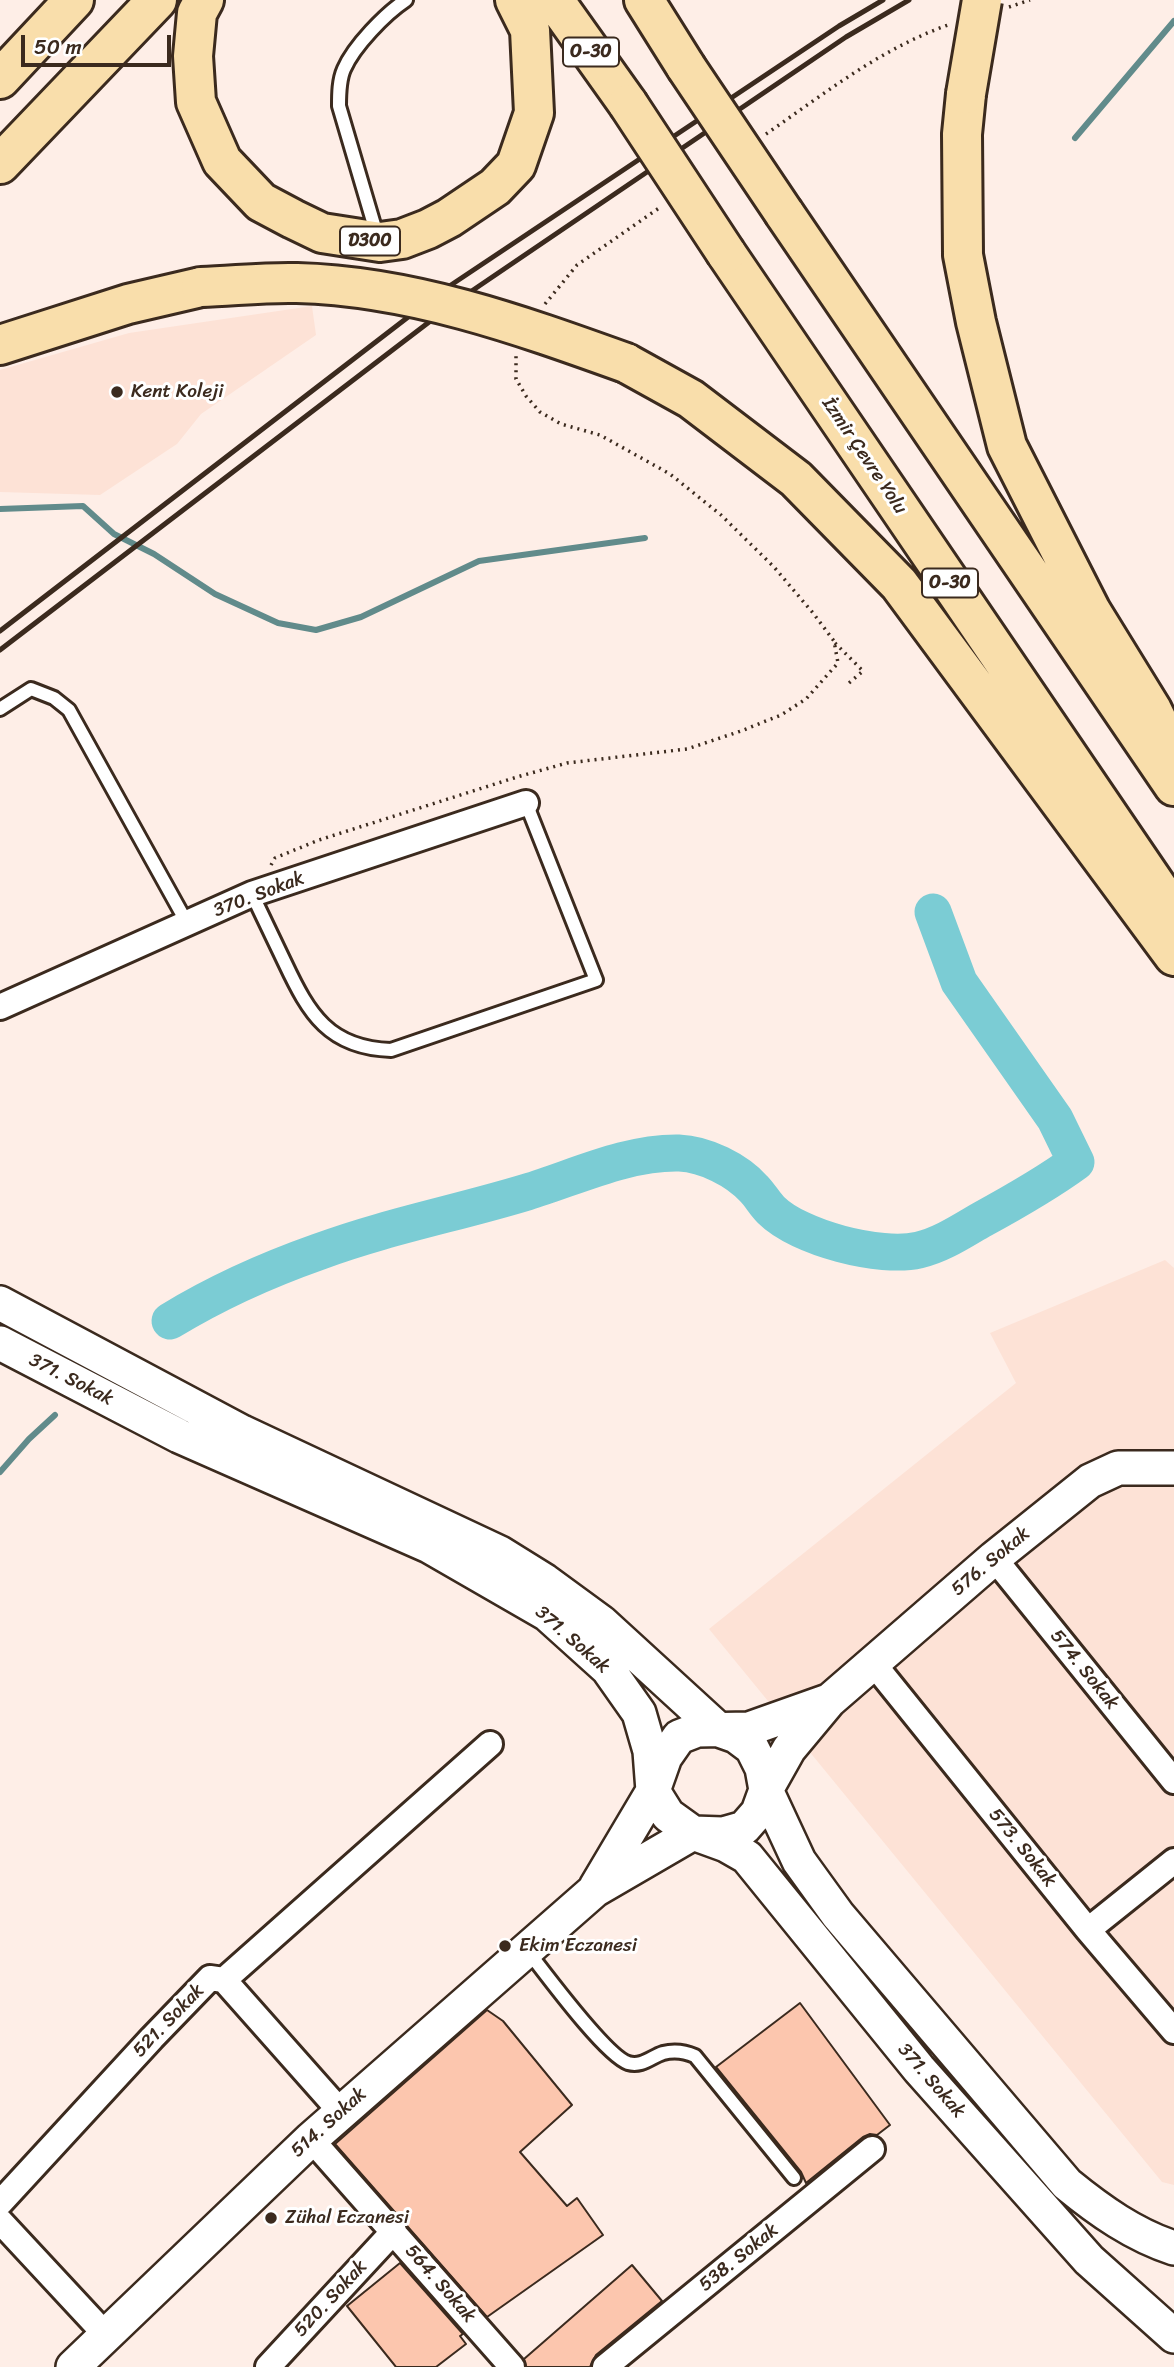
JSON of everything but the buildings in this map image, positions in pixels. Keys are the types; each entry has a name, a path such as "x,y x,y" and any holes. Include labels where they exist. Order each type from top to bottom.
{"highway":[{"path":"0,79 74,0"},
{"path":"0,164 157,0"},
{"name":"D300","path":"204,0 197,13 193,56 196,102 222,161 261,202 293,219 322,233 380,242 411,236 449,218 495,187 516,165 534,113 530,30 515,0"},
{"name":"İzmir Çevre Yolu","path":"554,0 628,104 726,253 1174,912"},
{"path":"644,0 784,213 1174,786"},
{"path":"995,4 966,94 962,134 962,255 976,322 1007,446 1091,611 1152,710 1174,755"},
{"path":"0,345 128,304 201,287 297,283 413,296 510,321 626,363 691,399 796,479 899,584 1174,956"}],"main road":[{"name":"371. Sokak","path":"0,1303 242,1432 500,1553 545,1581 601,1622 719,1730 736,1736 752,1748 762,1768 766,1790 799,1861 838,1915 1067,2184 1097,2209 1136,2232 1174,2248"},
{"name":"371. Sokak","path":"0,1343 179,1436 429,1546 547,1614 608,1669 639,1713 650,1751 653,1791 668,1815 693,1833 726,1845 747,1857 919,2070 1088,2260 1174,2336"},
{"name":"576. Sokak","path":"829,1701 993,1558 1090,1481 1118,1468 1174,1468"},
{"path":"595,1889 653,1791 665,1757 679,1737 697,1730 750,1729 829,1701"},
{"path":"595,1889 693,1833 723,1834 744,1828 758,1812 766,1790 789,1749 829,1701"},
{"name":"514. Sokak","path":"73,2367 311,2139 595,1889"}],"street":[{"name":"370. Sokak","path":"0,1007 252,894 526,803"},
{"name":"574. Sokak","path":"993,1558 1174,1781"},
{"name":"573. Sokak","path":"873,1663 1088,1930 1174,2031"},
{"path":"224,1980 490,1744"},
{"path":"1088,1930 1174,1861"},
{"name":"521. Sokak","path":"0,2203 210,1978 224,1980 341,2112"},
{"name":"564. Sokak","path":"311,2139 512,2367"},
{"name":"538. Sokak","path":"605,2367 872,2149"},
{"path":"0,2221 105,2334"},
{"name":"520. Sokak","path":"268,2367 394,2231"}],"lane":[{"path":"380,242 339,106 340,85 344,68 373,28 389,11 406,0"},
{"path":"0,709 31,690 54,698 69,710 187,923"},
{"path":"252,894 299,993 315,1017 337,1036 363,1047 391,1049 404,1045 596,980 526,803"},
{"path":"527,1950 610,2052 629,2063 647,2062 664,2053 685,2052 695,2056 793,2178"}],"path":[{"path":"995,4 1030,0"},
{"path":"762,136 876,58 948,25"},
{"path":"543,307 577,265 670,201"},
{"path":"520,348 515,358 516,379 540,412 561,424 600,435 670,474 721,515 774,567 834,641 863,671 849,683"},
{"path":"252,894 275,858 319,839 567,763 687,749 781,715 806,699 838,663 834,641"}],"shaded area":[{"name":"Kent Koleji","path":"312,306 316,335 201,414 177,444 100,495 0,492 0,370 129,333"},
{"path":"1165,1260 1174,1268 1174,2185 1162,2182 709,1629 1016,1383 990,1333"}],"waterway":[{"path":"1075,138 1174,21"},
{"path":"0,509 83,506 114,534 154,554 215,594 278,623 316,630 361,617 479,561 645,538"},
{"path":"170,1321 242,1283 343,1243 527,1192 621,1161 660,1154 689,1154 720,1164 747,1182 771,1210 784,1220 841,1244 862,1249 903,1252 927,1248 951,1237 1076,1162 1055,1119 959,982 933,912"},
{"path":"0,1472 55,1415"}],"railway":[{"path":"0,631 442,291 839,26 883,0"},
{"path":"0,650 454,303 846,37 909,0"}],"place":[{"name":"Kent Koleji","path":"117,392"},
{"name":"Ekim Eczanesi","path":"505,1946"},
{"name":"Zühal Eczanesi","path":"271,2218"}]}
